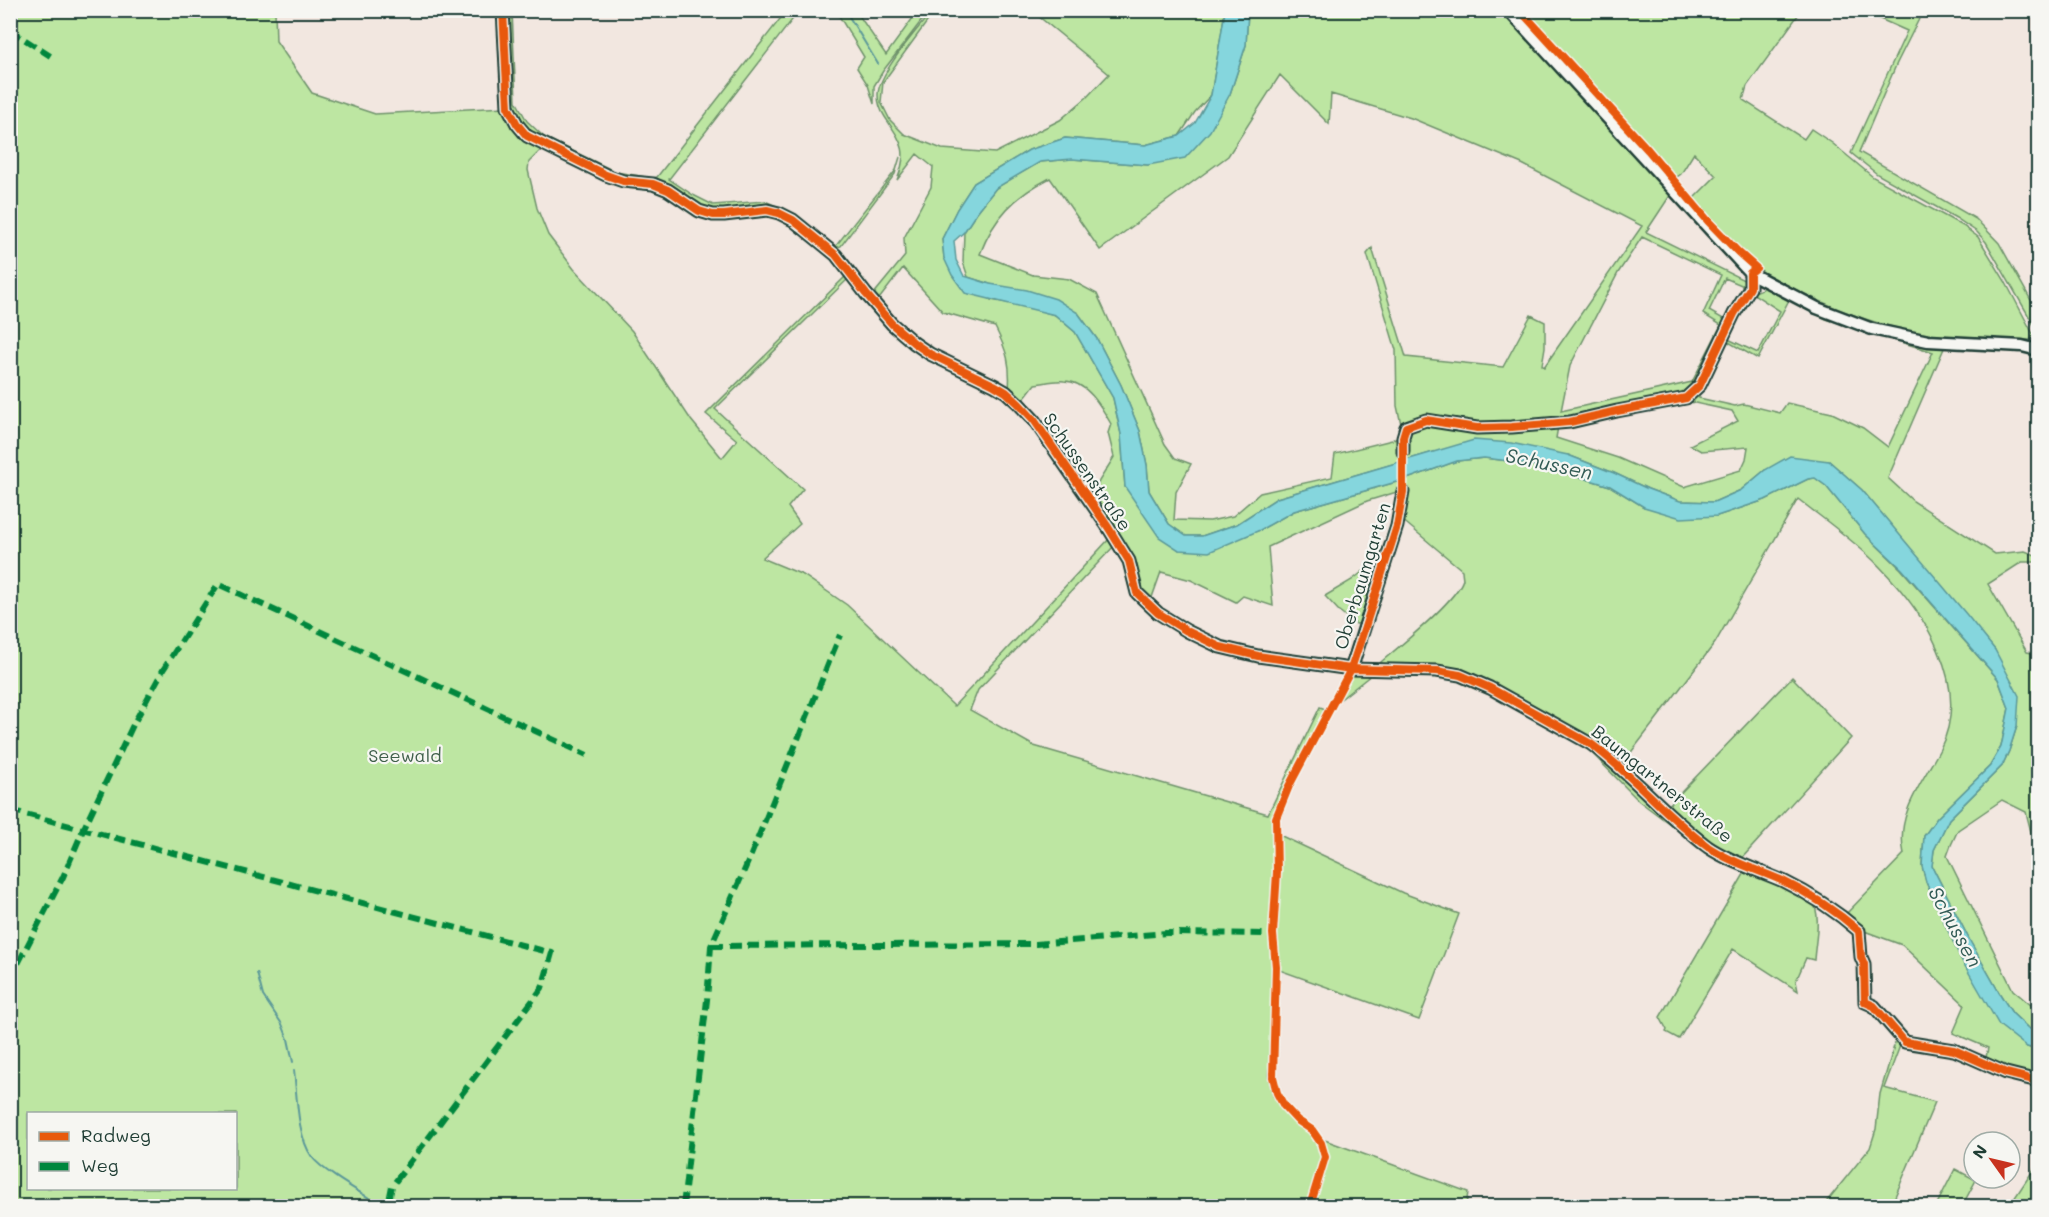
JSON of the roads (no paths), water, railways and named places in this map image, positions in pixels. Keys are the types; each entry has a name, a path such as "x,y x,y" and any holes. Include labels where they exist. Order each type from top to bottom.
{"street":[{"name":"Schussenstraße","path":"503,10 508,107 527,136 606,175 623,181 653,184 668,190 699,211 724,215 767,210 793,220 836,255 892,324 914,343 930,354 1006,392 1034,420 1108,527 1128,561 1137,593 1145,603 1187,631 1220,647 1258,656 1351,669"},
{"path":"1508,10 1750,273 1817,308 1872,330 1928,341 2022,346 2038,350"},
{"path":"1403,452 1406,427 1426,420 1477,428 1512,427 1570,422 1686,398 1700,385 1734,315 1750,288 1750,273"},
{"path":"1750,288 1766,283"},
{"name":"Oberbaumgarten","path":"1351,669 1397,526 1403,492"},
{"name":"Baumgartnerstraße","path":"1351,669 1437,671 1460,675 1490,688 1591,744 1606,755 1684,828 1710,848 1786,883 1830,908 1859,931 1861,957 1864,964 1865,1002 1874,1006 1905,1042 1954,1050 2006,1073 2038,1081"}],"water":[{"name":"Schussen","path":"1225,11 1248,11 1246,45 1230,94 1210,131 1185,158 1148,165 1072,159 1040,162 996,188 964,232 954,241 956,260 964,276 1056,299 1078,313 1097,339 1121,385 1140,431 1147,465 1149,491 1169,524 1186,536 1202,536 1237,524 1277,498 1474,440 1511,443 1568,455 1680,501 1714,502 1741,490 1765,470 1790,456 1829,461 1862,490 1967,615 1995,650 2019,696 2017,726 2002,766 1949,819 1934,850 1932,866 1971,943 2012,1013 2028,1028 2038,1032 2038,1050 2027,1047 1999,1025 1961,959 1926,882 1922,866 1924,836 1937,818 1990,766 2001,747 2009,708 1998,679 1902,569 1865,534 1826,486 1815,478 1808,479 1765,500 1717,516 1681,518 1644,507 1610,486 1570,474 1517,462 1484,458 1457,461 1407,479 1294,511 1260,530 1209,552 1179,550 1159,537 1125,487 1121,434 1113,398 1075,332 1055,315 965,293 952,275 944,258 942,239 957,209 974,183 1029,150 1065,138 1145,145 1179,136 1195,123 1211,95"}],"waterway":[{"path":"845,10 878,64"},
{"path":"257,973 263,996 282,1024 293,1062"},
{"path":"294,1070 303,1138 312,1157 334,1176 382,1206"}],"tunnel":[{"path":"1403,452 1403,492"}],"park label":[{"name":"Seewald","path":"405,756"}]}
